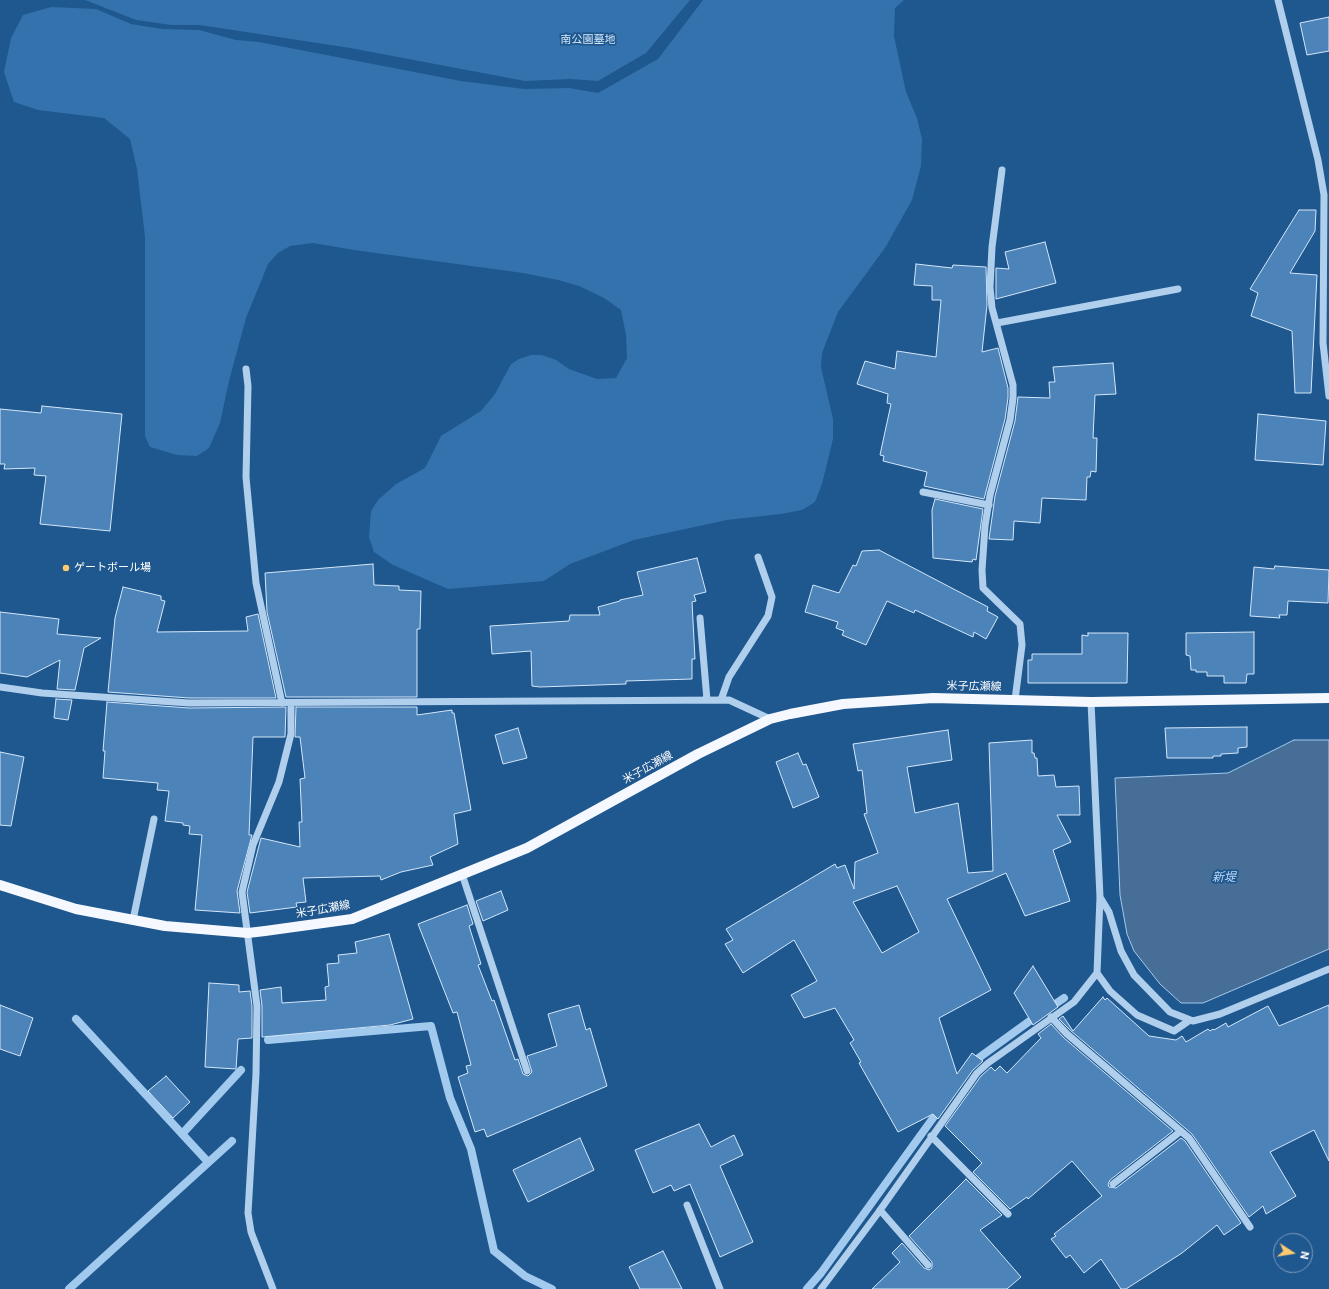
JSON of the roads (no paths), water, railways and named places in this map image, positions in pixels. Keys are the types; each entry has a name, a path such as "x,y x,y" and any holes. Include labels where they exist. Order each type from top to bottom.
{"main road":[{"name":"米子広瀬線","path":"0,885 76,909 165,926 248,933 352,919 527,848 698,754 770,719 842,704 933,698 1091,702 1329,698"}],"street":[{"path":"1278,0 1318,160 1324,195 1323,343 1329,396"},
{"path":"1002,170 992,247 990,287 992,308 1013,384 1013,398 1010,420 989,504 982,562 983,588 1020,624 1022,645 1015,700"},
{"path":"997,323 1178,289"},
{"path":"246,369 248,386 246,477 256,583 282,703"},
{"path":"923,492 989,504"},
{"path":"721,700 729,677 768,616 772,597 758,557"},
{"path":"700,618 707,700"},
{"path":"0,687 42,693 189,703 729,700 770,719"},
{"path":"821,1289 880,1210 977,1073 988,1063 1074,1002 1097,973 1100,896 1091,702"},
{"path":"274,1289 251,1232 248,1212 256,1074 257,1006 242,892 253,845 279,782 291,734 291,703"},
{"path":"133,920 154,819"},
{"path":"462,874 527,1072"},
{"path":"1100,896 1109,912 1121,951 1134,975 1170,1012 1193,1021 1220,1014 1329,969"},
{"path":"1097,973 1110,991 1137,1015 1174,1030 1190,1020"},
{"path":"1051,1017 1189,1138 1250,1227"},
{"path":"1113,1184 1181,1131"},
{"path":"931,1136 1008,1214"},
{"path":"687,1205 720,1289"},
{"path":"880,1210 928,1265"}],"water":[{"name":"新堤","path":"1294,740 1329,740 1329,949 1203,1003 1181,1003 1160,984 1134,951 1127,934 1120,895 1115,778 1228,773"}],"waterway":[{"path":"1048,1009 1064,998"},
{"path":"970,1065 1038,1015"},
{"path":"76,1019 208,1162"},
{"path":"268,1040 431,1026 450,1098 471,1149 494,1251 525,1276 552,1289"},
{"path":"182,1134 241,1070"},
{"path":"807,1289 821,1273 941,1107"},
{"path":"69,1289 232,1141"}],"place":[{"name":"ゲートボール場","path":"66,568"}],"park label":[{"name":"南公園墓地","path":"588,40"}]}
